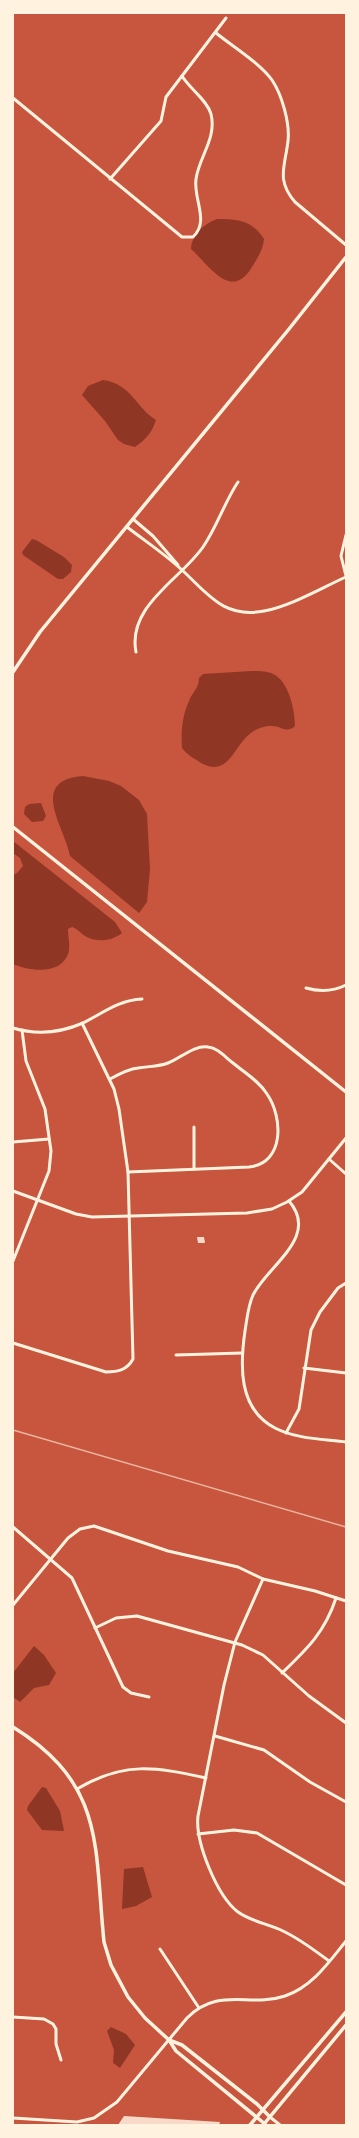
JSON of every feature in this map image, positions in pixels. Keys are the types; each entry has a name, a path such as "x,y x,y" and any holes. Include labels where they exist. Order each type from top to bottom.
{"street":[{"path":"110,179 160,121 166,97 226,18"},
{"path":"216,33 272,79 277,90 288,127 288,141 282,175 288,194 295,202 346,245"},
{"path":"13,98 182,237 193,237 201,228 202,221 195,180 208,148 211,114 205,102 187,85 182,76"},
{"path":"13,672 40,632 346,257"},
{"path":"136,652 134,642 139,624 146,611 159,593 182,571 205,545 227,500 238,482"},
{"path":"133,519 153,536 182,571"},
{"path":"127,527 182,571 214,601 229,609 246,612 275,609 346,577 341,556 346,535"},
{"path":"13,827 346,1092"},
{"path":"306,988 318,991 329,991 346,985"},
{"path":"13,1028 51,1032 82,1023 122,1001 142,999"},
{"path":"13,1343 106,1372 115,1372 125,1369 130,1365 134,1354 128,1172 118,1103 110,1079 82,1023"},
{"path":"13,1260 50,1166 49,1139 44,1103 26,1061 22,1030"},
{"path":"110,1079 130,1070 163,1065 196,1048 209,1047 218,1051 263,1088 273,1105 278,1136 276,1148 270,1158 254,1167 128,1172"},
{"path":"194,1127 194,1169"},
{"path":"13,1191 87,1217 252,1213 272,1209 289,1201 302,1192 346,1138"},
{"path":"13,1142 49,1139"},
{"path":"329,1159 346,1174"},
{"path":"289,1201 297,1210 298,1233 295,1241 260,1284 252,1297 242,1353 242,1376 255,1411 269,1424 286,1433 346,1442"},
{"path":"286,1433 288,1426 299,1409 307,1342 314,1322 338,1288 346,1283"},
{"path":"176,1355 242,1353"},
{"path":"304,1368 346,1373"},
{"path":"13,1605 74,1532 94,1526 168,1551 238,1567 263,1579 315,1591 346,1601"},
{"path":"13,1527 72,1578 123,1687 131,1693 149,1696"},
{"path":"263,1579 235,1642 224,1685 198,1816 198,1834 203,1852 221,1890 237,1911 245,1916 298,1938 329,1961"},
{"path":"282,1673 322,1631 330,1616 336,1598"},
{"path":"95,1628 116,1618 137,1616 235,1642 263,1655 314,1700 346,1722"},
{"path":"13,1727 54,1757 77,1789 85,1805 94,1837 106,1954 118,1982 128,1997 145,2018 169,2040 176,2051 265,2125 346,2025"},
{"path":"214,1736 264,1750 310,1782 346,1802"},
{"path":"77,1789 110,1773 134,1768 158,1769 206,1778"},
{"path":"198,1834 234,1830 257,1833 346,1885"},
{"path":"13,2118 77,2122 86,2121 102,2114 124,2094 187,2018 206,2003 223,1999 262,2000 285,1996 304,1986 329,1961 346,1941"},
{"path":"160,1949 199,2008"},
{"path":"250,2125 346,2012"},
{"path":"13,2017 44,2019 53,2024 56,2029 56,2044 61,2060"},
{"path":"169,2040 182,2044 280,2125"},
{"path":"34,2120 34,2125"}],"shaded area":[{"path":"217,219 231,219 249,224 264,239 258,257 252,267 244,277 236,281 228,281 220,277 191,249 196,234 203,227"},
{"path":"103,380 121,386 156,420 148,436 135,447 124,444 118,440 105,421 82,395 88,386"},
{"path":"32,539 64,557 72,565 71,572 63,579 58,579 23,555 22,552"},
{"path":"252,671 271,673 279,678 283,683 290,697 294,713 295,726 287,730 275,726 260,728 251,733 227,762 220,766 212,767 201,763 188,755 182,748 182,724 190,698 197,688 199,678 203,674"},
{"path":"83,776 109,781 121,786 139,800 147,814 150,869 147,902 139,913 70,856 54,807 53,796 57,786 66,779"},
{"path":"41,803 46,816 43,821 32,822 24,814 25,807 29,804"},
{"path":"13,841 115,922 122,933 114,938 94,940 72,927 68,929 69,951 66,959 60,964 46,970 37,970 20,967 13,964 13,875 23,866 20,858 13,853"},
{"path":"34,1646 44,1655 56,1673 49,1685 34,1688 20,1702 13,1697 13,1673"},
{"path":"42,1787 46,1788 60,1811 64,1831 42,1830 27,1810 28,1806"},
{"path":"143,1867 152,1897 136,1906 122,1909 124,1869"},
{"path":"111,2027 126,2034 135,2045 120,2068 113,2063 114,2050 107,2031"}],"building":[{"path":"197,1237 204,1237 205,1243 198,1243"},
{"path":"124,2116 220,2122 219,2125 118,2125"}],"railway":[{"path":"13,1430 346,1527"}]}
